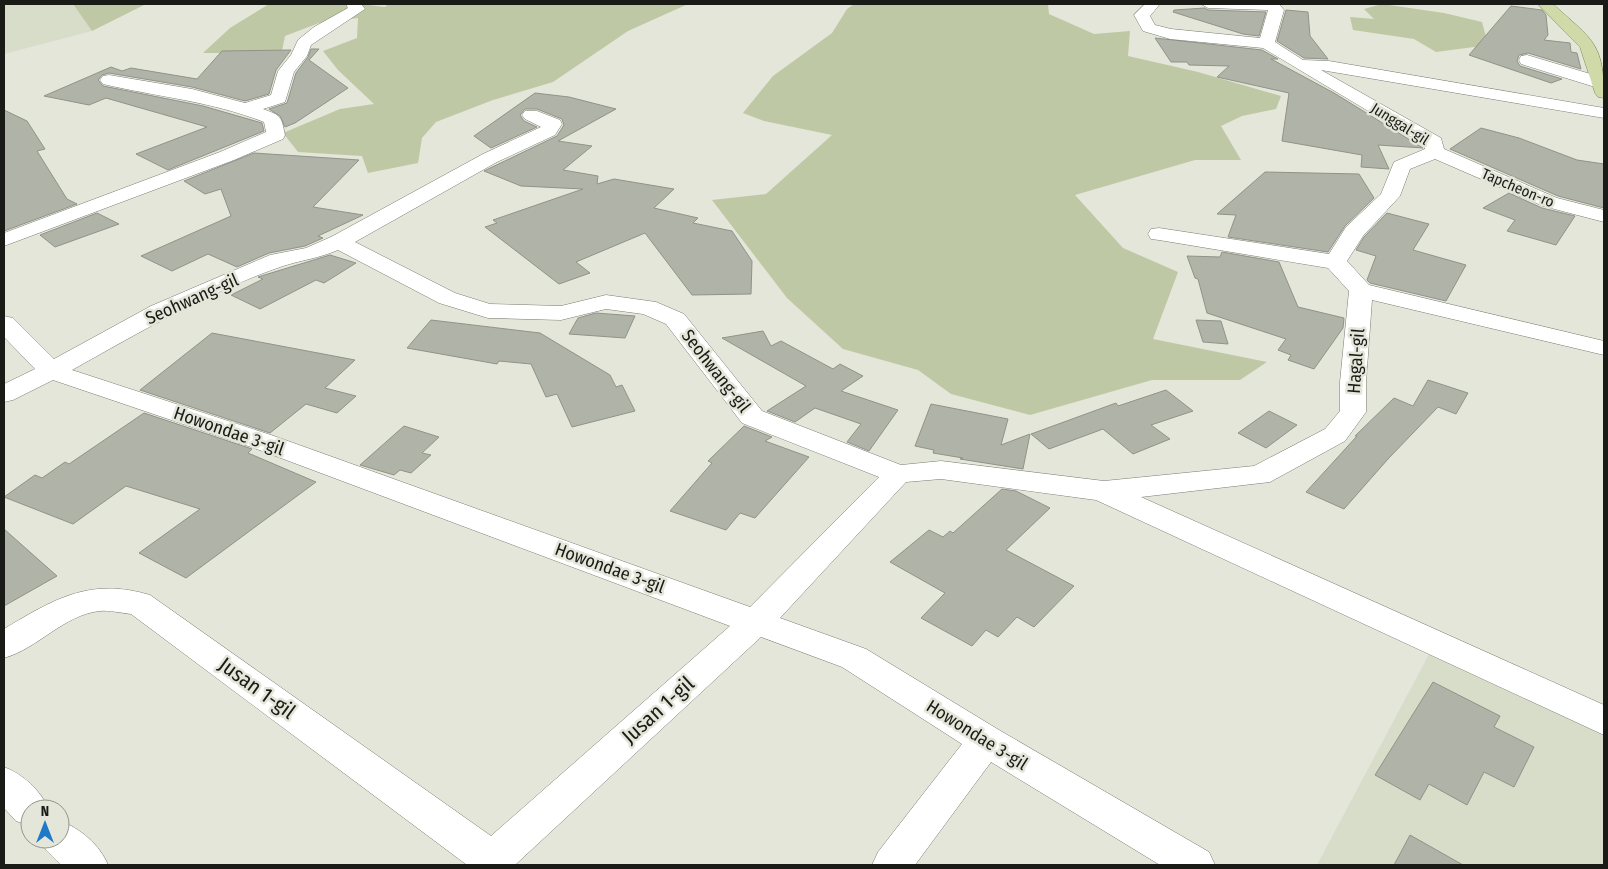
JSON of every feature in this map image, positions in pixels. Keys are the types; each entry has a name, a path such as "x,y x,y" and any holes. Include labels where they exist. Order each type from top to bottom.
{"main road":[{"path":"1545,4 1588,45 1602,88"}],"street":[{"path":"246,108 279,98 286,71 299,56 304,43 320,30 358,9 353,4"},
{"name":"Junggal-gil","path":"1153,4 1142,15 1149,28 1170,34 1267,44 1296,63 1434,142 1435,152 1401,166 1390,196 1354,232 1335,262"},
{"path":"1208,4 1272,5 1276,10 1267,44"},
{"path":"1528,60 1602,88"},
{"name":"Junggal-gil","path":"1296,63 1329,66 1604,114"},
{"path":"4,240 227,156 276,135 273,120 246,108 156,86 109,80"},
{"name":"Seohwang-gil","path":"4,394 51,371 159,311 278,260 312,253 339,242 490,158 548,131 552,124 531,115"},
{"name":"Tapcheon-ro","path":"1435,152 1550,202 1604,216"},
{"path":"1159,234 1335,262 1361,290 1604,348"},
{"name":"Seohwang-gil","path":"339,242 447,298 488,311 561,313 606,302 648,307 675,320 752,417 898,474 941,470 1104,491"},
{"name":"Hagal-gil","path":"1104,491 1260,475 1335,435 1353,412 1353,382 1361,290"},
{"name":"Howondae 3-gil","path":"4,323 51,371 264,442 854,658 986,741 1195,865"},
{"name":"Jusan 1-gil","path":"4,645 63,609 101,599 139,603 490,862 756,622 898,474"},
{"path":"1104,491 1436,642 1604,722"},
{"path":"892,865 986,741"},
{"path":"4,783 20,799"},
{"path":"70,848 88,865"}],"shaded area":[{"path":"4,4 73,4 92,31 4,54"},
{"path":"1429,654 1604,732 1604,865 1317,865"}],"green space":[{"path":"73,4 146,4 92,31"},
{"path":"269,4 361,4 385,7 388,4 688,4 628,31 553,82 493,100 436,122 422,138 418,163 368,173 362,156 298,152 283,133 340,109 374,104 338,70 323,51 357,38 358,18 319,23 285,36 280,61 249,53 203,53 230,28"},
{"path":"854,4 1048,4 1049,14 1094,34 1130,31 1128,56 1198,72 1281,96 1276,109 1242,116 1221,126 1241,160 1195,160 1075,195 1123,248 1178,272 1153,339 1267,362 1240,380 1152,380 1030,415 951,394 918,370 843,349 787,298 712,200 766,194 832,135 764,121 743,113 773,76 832,33 847,9"},
{"path":"1382,4 1444,13 1482,22 1489,48 1474,47 1436,52 1414,39 1353,30 1350,17 1374,19 1364,9"}],"building":[{"path":"1511,6 1542,10 1546,15 1548,35 1544,40 1570,43 1571,52 1577,53 1581,69 1528,53 1519,55 1517,61 1520,66 1562,79 1551,83 1469,55"},
{"path":"1205,8 1208,10 1266,12 1259,36 1243,34 1173,12 1174,10"},
{"path":"1286,10 1308,12 1310,36 1328,59 1304,58 1277,41"},
{"path":"1155,38 1262,50 1278,59 1271,59 1334,93 1423,148 1378,145 1389,169 1361,167 1362,155 1282,141 1289,93 1217,77 1229,66 1189,65 1187,62 1171,62"},
{"path":"311,49 319,49 309,60 348,88 295,123 285,127 280,116 269,109 287,103 296,73 308,57"},
{"path":"291,50 276,70 269,94 245,101 192,87 109,73 102,75 98,80 103,86 203,106 262,123 264,131 168,170 136,154 207,127 106,98 89,105 44,96 111,67 122,71 131,68 197,79 222,51"},
{"path":"535,93 569,97 616,109 558,141 592,146 563,170 598,176 597,184 614,179 674,189 654,208 698,218 693,223 732,231 752,261 751,294 692,295 645,233 576,262 590,273 559,284 485,227 497,223 493,220 583,189 521,186 484,171 557,136 564,125 562,119 537,109 525,109 520,115 524,121 537,127 491,148 474,136"},
{"path":"4,110 27,121 45,149 37,151 67,199 77,204 4,231"},
{"path":"1481,128 1519,138 1577,160 1604,164 1604,208 1558,196 1450,149"},
{"path":"254,153 359,160 313,207 363,215 318,236 323,238 305,246 269,253 237,267 208,254 172,271 141,256 231,216 221,189 205,194 184,181"},
{"path":"1265,172 1359,174 1374,198 1345,226 1328,252 1228,237 1236,215 1217,214"},
{"path":"1509,193 1542,208 1575,216 1556,245 1507,231 1515,220 1483,208"},
{"path":"97,213 119,224 55,247 40,235"},
{"path":"1387,213 1429,224 1413,250 1466,265 1446,301 1370,283 1367,280 1376,256 1356,250 1364,237"},
{"path":"1222,252 1279,262 1298,307 1344,318 1343,328 1314,369 1288,360 1291,355 1278,350 1286,339 1207,313 1198,279 1195,278 1187,256 1220,257"},
{"path":"330,255 356,263 324,283 316,280 260,309 231,295 263,279 258,277"},
{"path":"596,313 635,316 625,338 569,334 578,318"},
{"path":"431,320 540,333 610,375 616,387 622,385 635,411 572,427 557,394 546,397 531,364 499,361 497,364 407,348"},
{"path":"1196,320 1221,321 1228,344 1203,342"},
{"path":"763,331 771,346 781,341 833,369 840,364 863,376 841,391 898,410 869,451 847,442 861,424 815,408 795,422 767,411 806,386 722,338"},
{"path":"212,333 355,360 325,388 356,396 337,413 306,404 270,433 140,390"},
{"path":"1428,380 1468,393 1456,414 1438,407 1388,459 1344,509 1306,492 1357,436 1355,436 1394,398 1413,406"},
{"path":"1166,390 1193,411 1151,425 1170,439 1133,454 1103,429 1049,449 1031,434 1116,403 1118,406"},
{"path":"931,404 1008,419 1001,445 1030,434 1023,469 960,459 963,458 933,453 934,450 915,446"},
{"path":"1269,411 1297,425 1266,448 1238,433"},
{"path":"144,413 252,449 248,453 316,482 186,578 139,553 200,509 126,486 73,524 4,497 35,475 42,478 65,462 69,464"},
{"path":"404,426 439,437 422,453 431,455 411,473 400,470 394,475 360,465"},
{"path":"744,426 772,437 765,441 809,457 755,518 740,513 726,530 670,511 712,463 708,461"},
{"path":"1002,489 1016,491 1050,508 1006,550 1074,586 1034,627 1017,617 998,637 986,630 972,646 921,618 945,593 890,562 929,530 943,537 950,531 953,533"},
{"path":"4,529 57,576 4,606"},
{"path":"1433,682 1500,716 1494,727 1534,747 1514,787 1484,772 1467,805 1429,784 1420,800 1375,775"},
{"path":"1410,835 1463,865 1394,865"}]}
